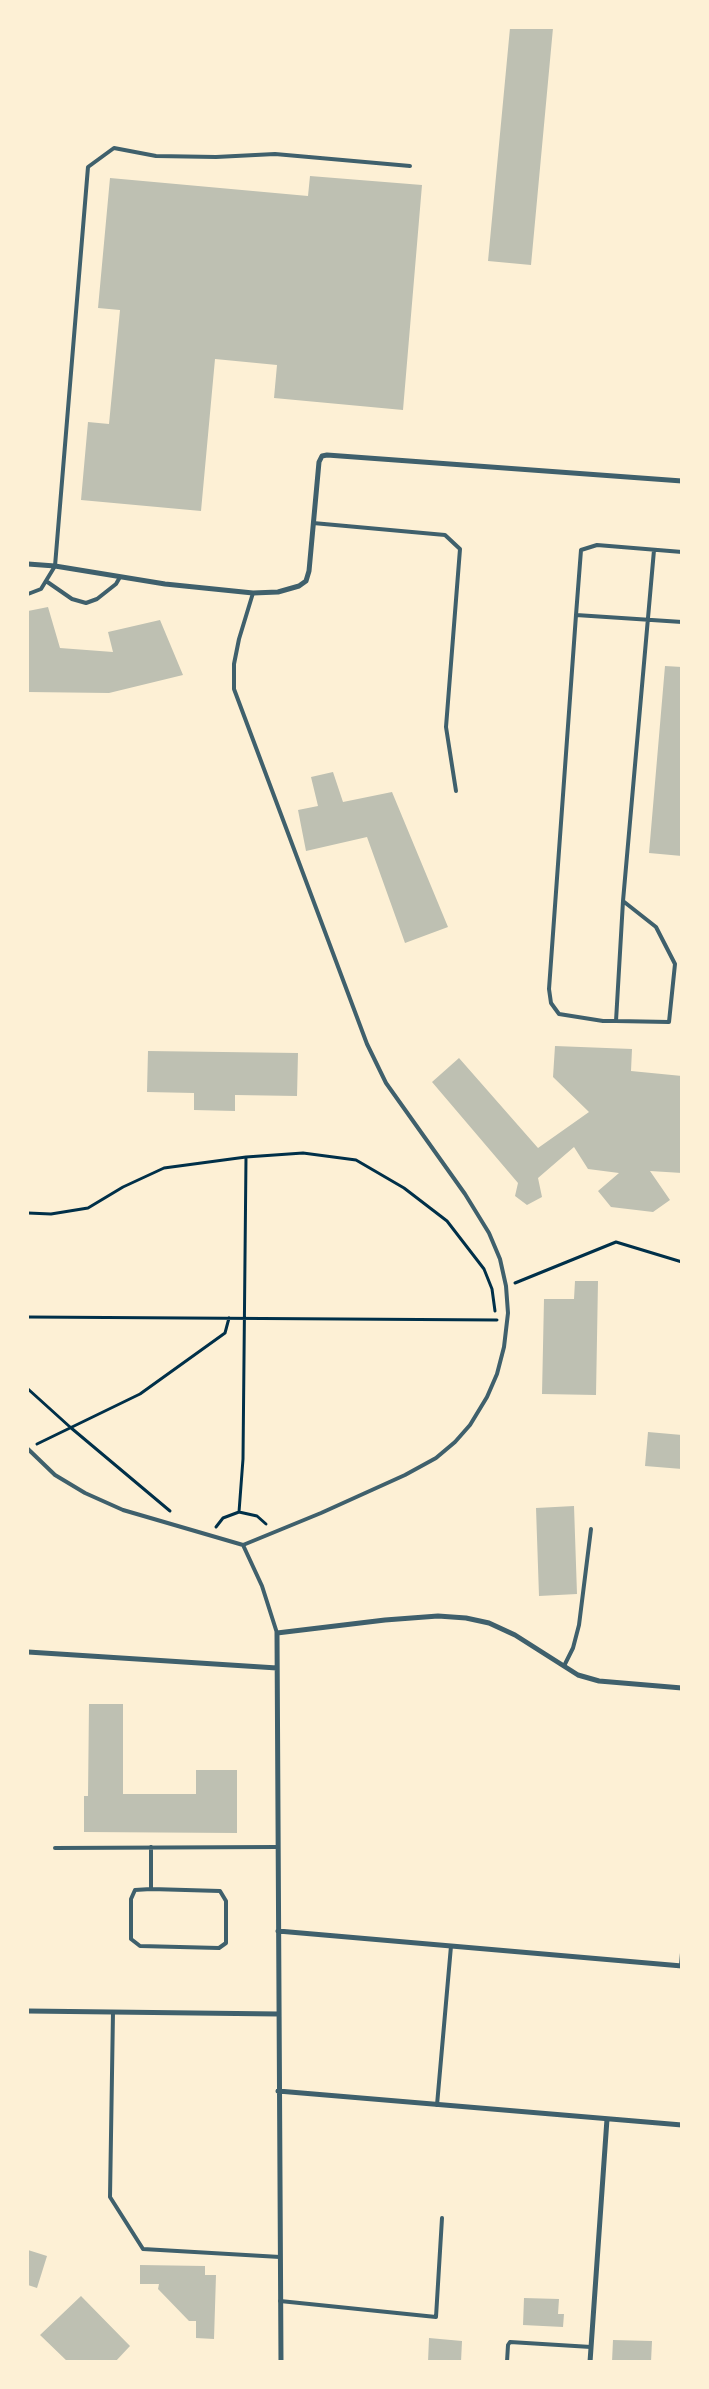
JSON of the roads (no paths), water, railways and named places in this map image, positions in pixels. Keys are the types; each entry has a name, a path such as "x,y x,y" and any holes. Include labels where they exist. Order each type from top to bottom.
{"street":[{"path":"28,564 55,566 165,584 253,593 278,592 299,586 306,581 309,571 319,462 322,456 328,455 682,481"},
{"path":"281,2362 278,2092 277,1633 385,1620 438,1616 466,1618 489,1623 515,1635 578,1675 599,1681 682,1688"},
{"path":"28,1652 277,1668"},
{"path":"278,1931 681,1966"},
{"path":"28,2011 278,2014"},
{"path":"278,2092 682,2125"},
{"path":"590,2362 607,2119"}],"lane":[{"path":"28,594 41,589 55,566 88,167 114,148 156,156 216,157 276,154 410,166"},
{"path":"313,522 445,535 460,549 446,727 456,791"},
{"path":"623,901 656,927 675,964 669,1022 616,1021 559,1014 551,1003 549,989 580,550 597,545 682,552"},
{"path":"616,1021 623,901 654,550"},
{"path":"46,581 72,600 86,603 97,599 116,584 120,577"},
{"path":"28,1449 55,1475 85,1493 123,1510 243,1545 405,1475 436,1458 455,1442 470,1425 494,1382 504,1347 507,1320 506,1286 500,1259 489,1233 465,1194 386,1083 367,1044 234,689 234,664 239,639 253,593"},
{"path":"576,615 682,622"},
{"path":"564,1666 573,1648 579,1625 591,1529"},
{"path":"243,1545 262,1586 277,1633"},
{"path":"55,1848 277,1847"},
{"path":"151,1848 151,1889"},
{"path":"151,1889 220,1891 226,1901 226,1943 219,1948 140,1946 131,1938 131,1899 135,1890 151,1889"},
{"path":"437,2105 451,1946"},
{"path":"681,1966 682,1953"},
{"path":"114,2012 110,2197 143,2248 280,2257"},
{"path":"280,2301 436,2317 442,2218"},
{"path":"506,2362 510,2342 592,2347"}]}
